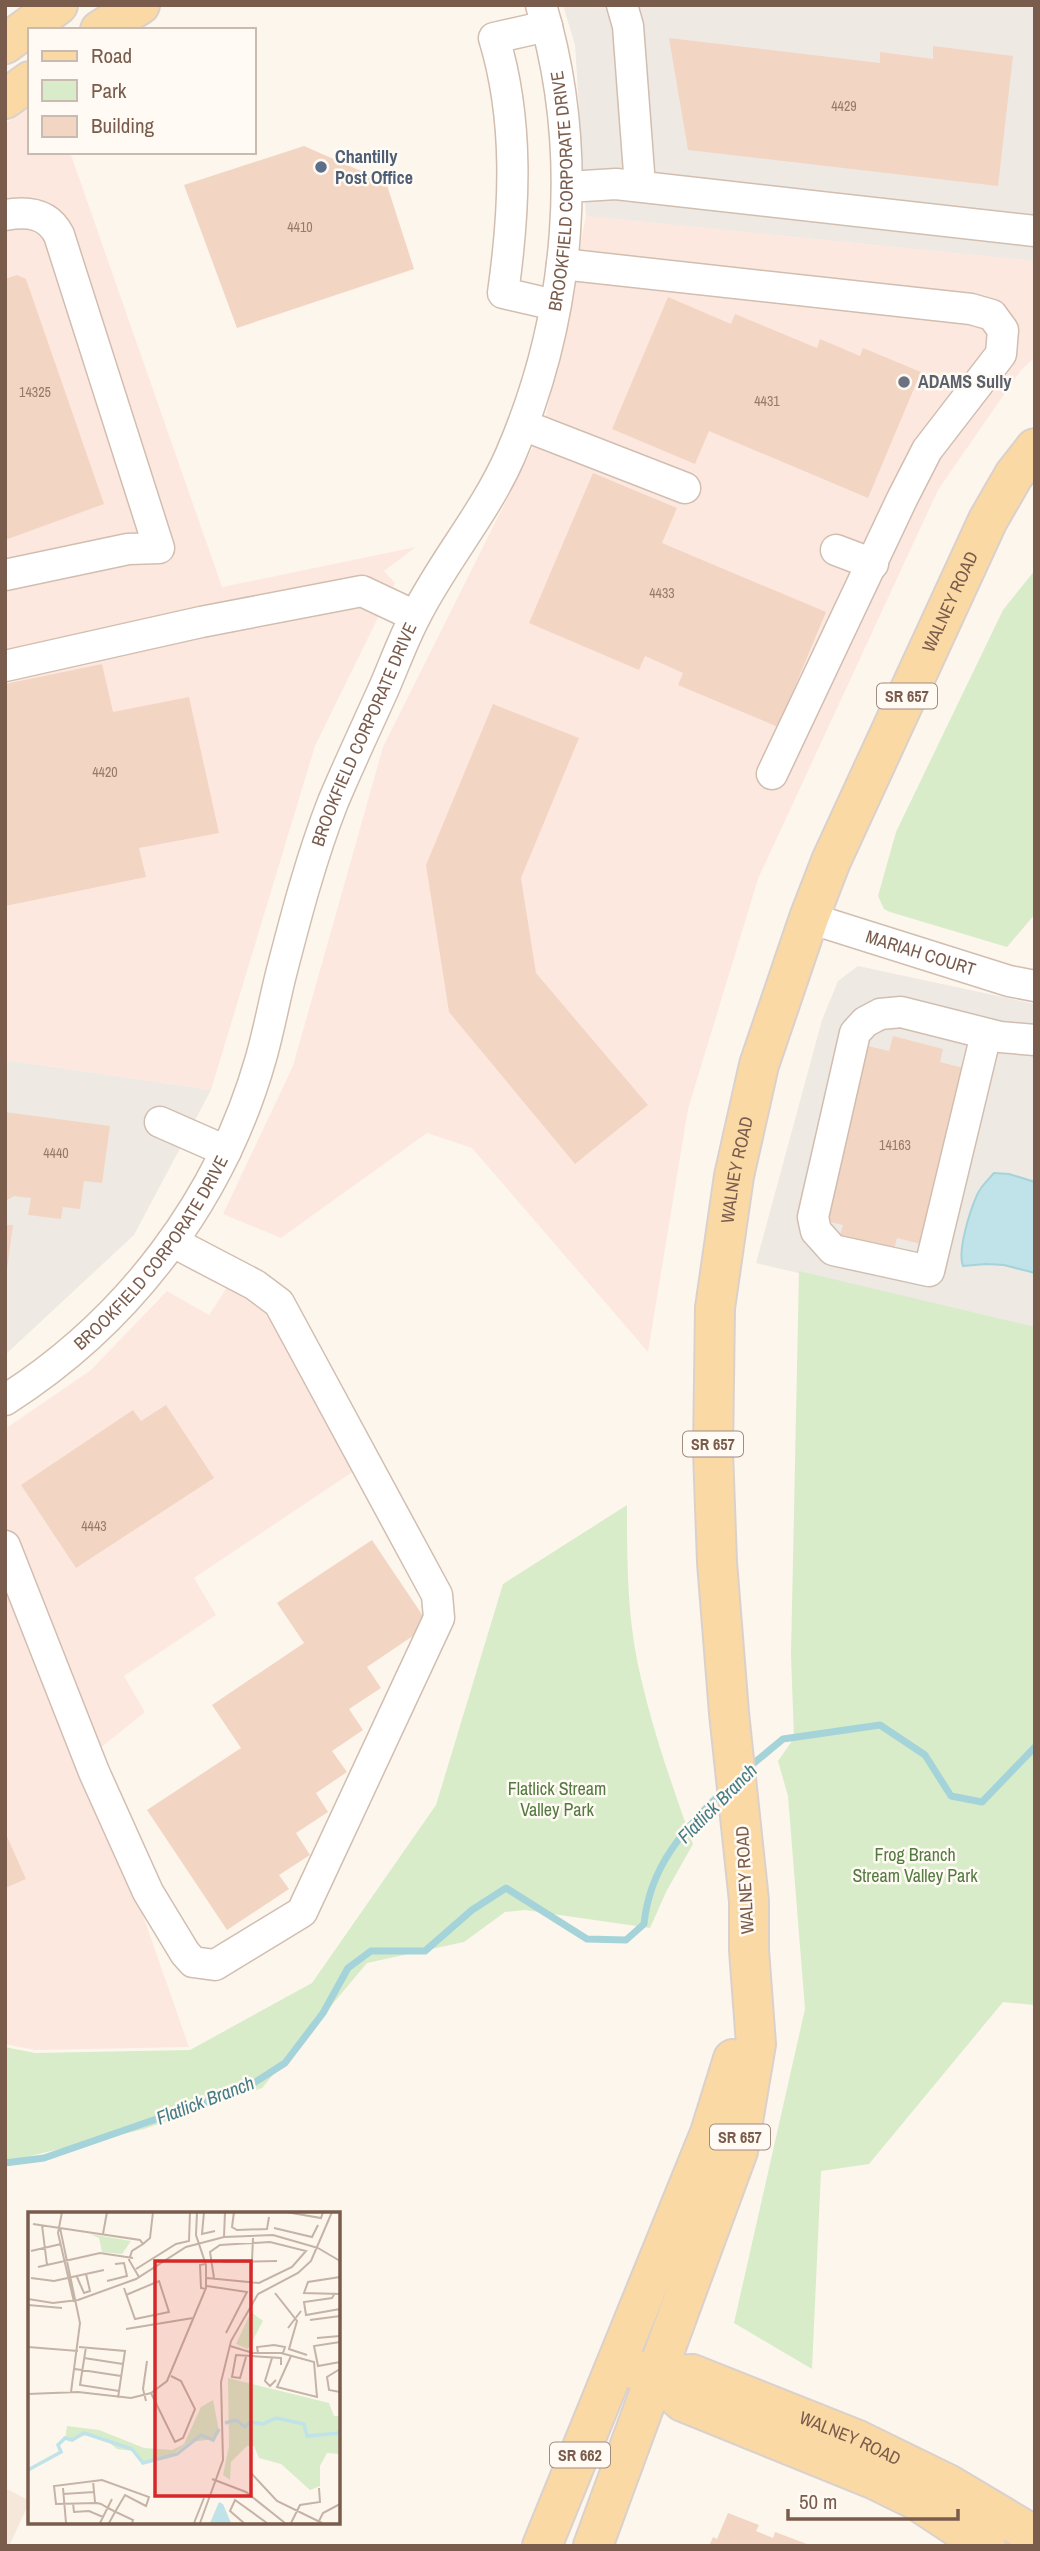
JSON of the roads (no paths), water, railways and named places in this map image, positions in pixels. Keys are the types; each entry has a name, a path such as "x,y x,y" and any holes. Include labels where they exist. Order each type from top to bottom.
{"main road":[{"path":"5,44 58,5"},
{"path":"103,28 140,5"},
{"path":"5,99 28,82"},
{"name":"WALNEY ROAD","path":"654,2376 738,2151 755,2043 748,1950 749,1901 729,1713 715,1520 712,1376 715,1308 734,1176 759,1065 831,861 988,520 1014,475 1035,448"},
{"name":"WALNEY ROAD","path":"748,1950 735,2053 710,2133 617,2364 654,2376 692,2374 858,2440 948,2484 1035,2536"},
{"name":"SR 662","path":"542,2546 617,2364"},
{"name":"WALNEY ROAD","path":"654,2376 682,2402 873,2479 916,2500 986,2546"},
{"name":"SR 662","path":"593,2546 654,2376"}],"street":[{"path":"622,5 628,26 640,186"},
{"path":"544,15 494,37 502,63 513,165 513,211 503,293 555,305"},
{"name":"BROOKFIELD CORPORATE DRIVE","path":"5,1400 42,1375 101,1325 153,1268 191,1215 226,1151 260,1062 304,887 333,802 415,615 495,488 523,425 544,359 555,305 562,264 567,187 563,115 544,15"},
{"path":"567,187 616,184 640,186 1035,231"},
{"path":"5,215 30,213 44,218 53,224 59,235 159,548 128,549 5,575"},
{"path":"562,264 971,309 992,315 1003,330 1001,354 927,450 772,774"},
{"path":"523,425 685,488"},
{"path":"836,550 873,564"},
{"path":"5,666 201,622 362,591 415,615"},
{"name":"MARIAH COURT","path":"809,918 1009,981 1035,986"},
{"path":"986,1034 929,1271 833,1250 816,1231 813,1217 855,1033 865,1022 880,1014 901,1012 1000,1037 1035,1040"},
{"path":"160,1122 226,1151"},
{"path":"5,1546 94,1772 148,1892 185,1953 193,1962 215,1965 302,1912 439,1618 437,1595 279,1303 255,1285 173,1242"}],"water":[{"path":"994,1173 1009,1174 1035,1182 1035,1273 1004,1265 963,1266 963,1241 971,1211 980,1189"}],"waterway":[{"name":"Flatlick Branch","path":"748,1768 783,1739 880,1725 925,1755 951,1796 982,1802 1035,1747"},
{"name":"Flatlick Branch","path":"5,2163 44,2158 246,2088 285,2063 323,2013 348,1968 371,1951 425,1951 472,1910 506,1888 587,1939 626,1940 644,1924 653,1884 671,1850 724,1790"}],"place":[{"name":"Chantilly Post Office","path":"321,167"},
{"name":"ADAMS Sully","path":"904,382"}],"park label":[{"name":"Flatlick Stream Valley Park","path":"557,1799"},
{"name":"Frog Branch Stream Valley Park","path":"915,1865"}]}
